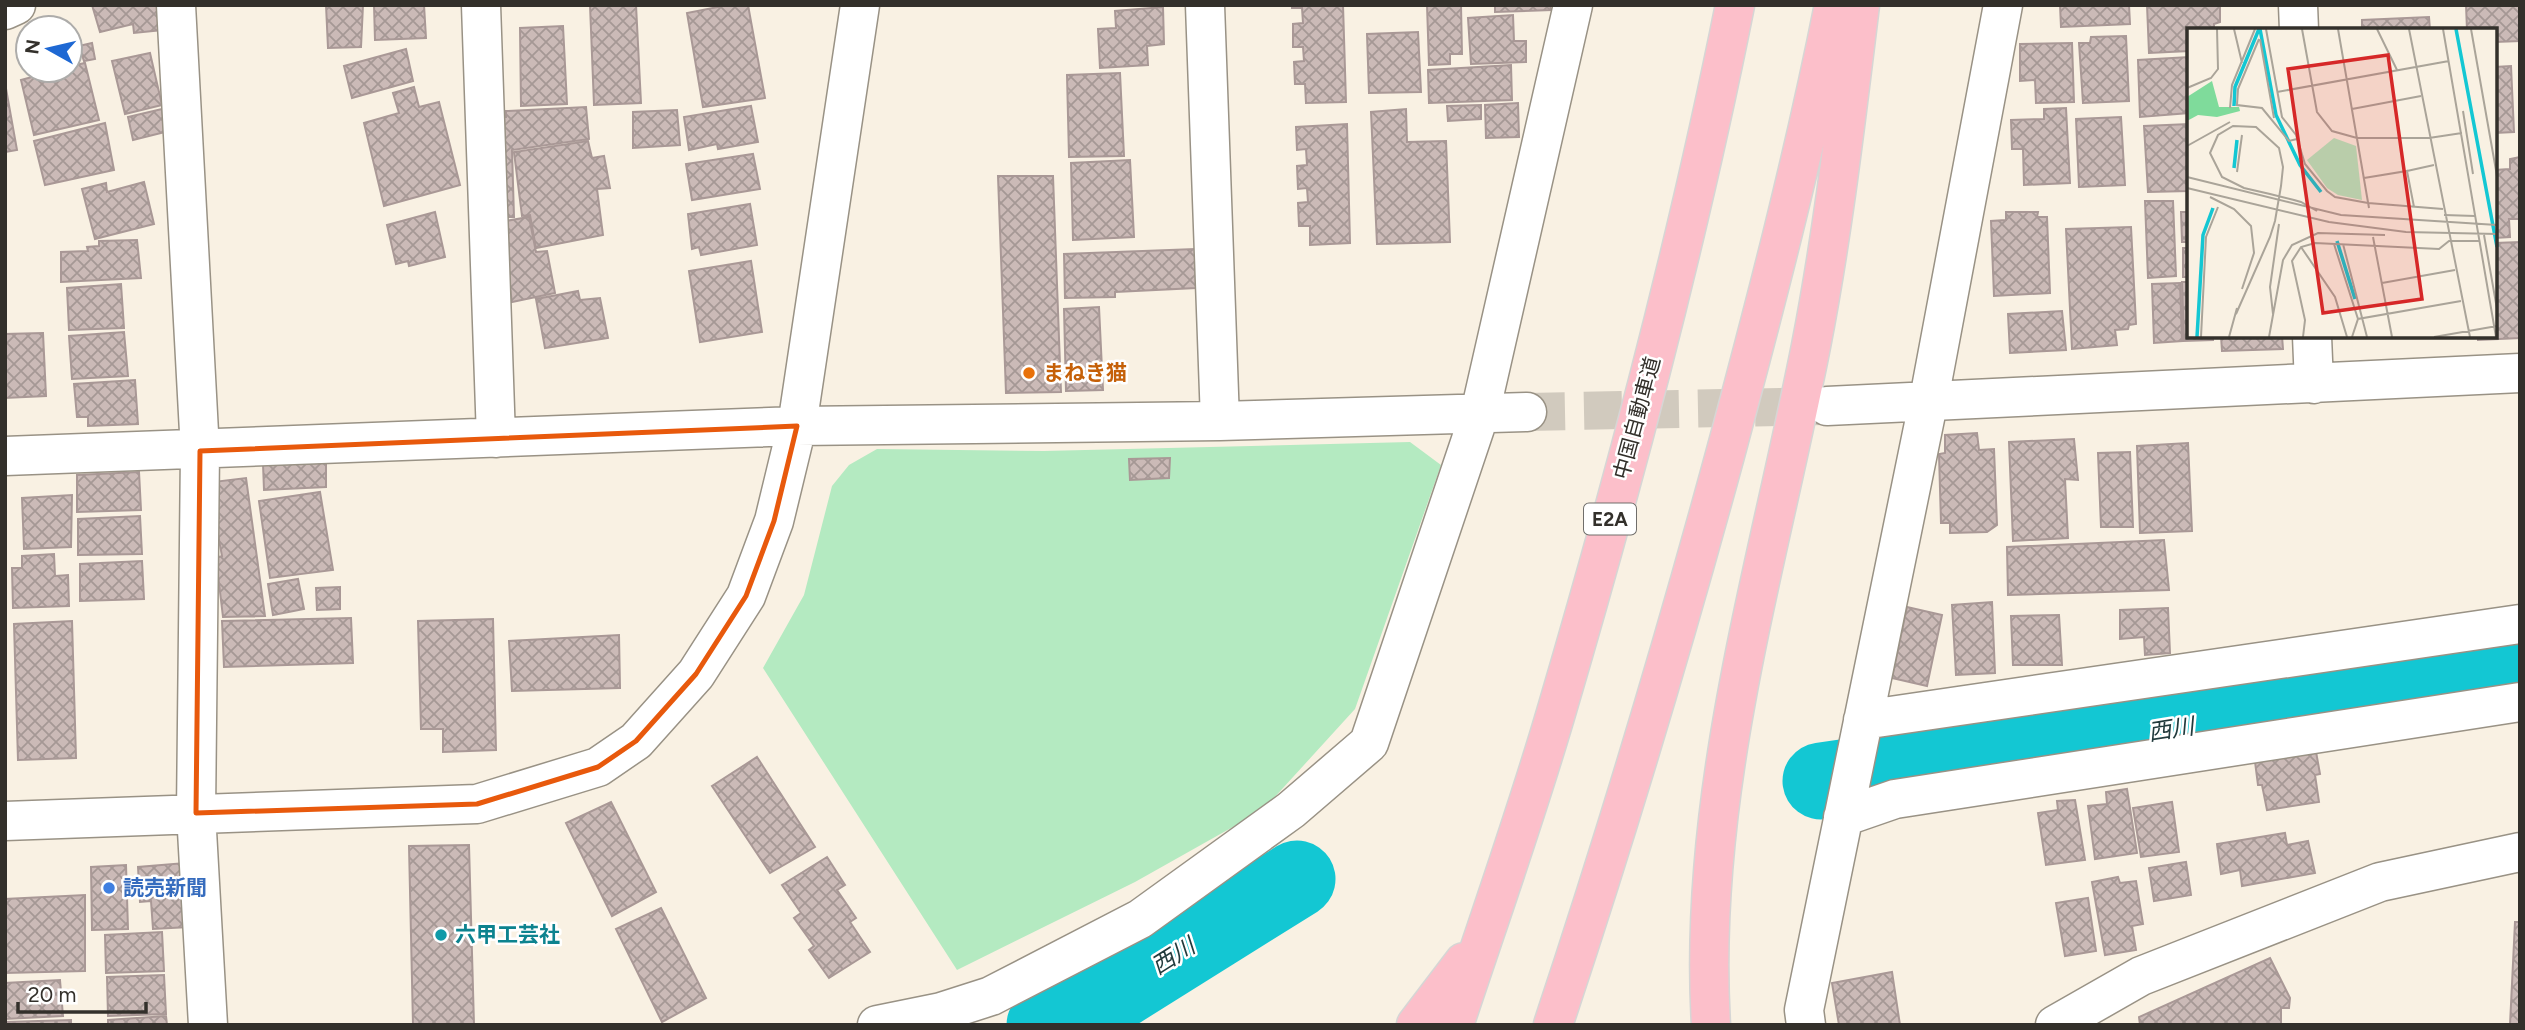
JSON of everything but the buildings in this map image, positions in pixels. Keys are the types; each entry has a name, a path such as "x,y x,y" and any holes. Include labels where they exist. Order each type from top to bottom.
{"highway":[{"name":"中国自動車道","path":"1454,1025 1558,708 1623,473 1701,175 1735,5"},
{"path":"1553,1025 1616,839 1700,546 1778,258 1835,5"},
{"path":"1711,1025 1708,947 1711,882 1722,789 1747,642 1813,332 1836,199 1860,5"},
{"path":"1416,1025 1483,938"}],"street":[{"path":"5,10 16,5"},
{"path":"176,5 200,451 196,813 208,1025"},
{"path":"481,5 496,438"},
{"path":"5,821 477,804 598,767 636,741 696,674 746,596 774,521 797,426 860,5"},
{"path":"1205,5 1220,421"},
{"path":"877,1025 942,1012 991,996 1140,919 1292,810 1369,743 1480,413 1573,5"},
{"path":"1806,1025 1804,1010 1928,399 2003,5"},
{"path":"2298,5 2299,28"},
{"path":"2312,338 2314,384"},
{"path":"1827,406 1928,399 2520,373"},
{"path":"5,456 200,451 797,426 1220,421 1527,412"},
{"path":"1860,732 2520,624"},
{"path":"1845,809 2520,702"},
{"path":"2055,1025 2141,976 2380,882 2520,852"}],"highlighted area":[{"path":"797,426 774,521 746,596 696,674 636,741 598,767 477,804 196,813 200,451"}],"green space":[{"path":"1410,442 1441,465 1355,709 1263,810 1135,882 957,970 763,668 804,595 832,486 849,465 877,449 1044,451"}],"waterway":[{"name":"西川","path":"1821,781 2180,729 2520,663"},
{"name":"西川","path":"1045,1025 1110,996 1297,879"}],"tunnel":[{"path":"1527,412 1827,406"}],"place":[{"name":"まねき猫","path":"1029,373"},
{"name":"読売新聞","path":"109,888"},
{"name":"六甲工芸社","path":"441,935"}]}
